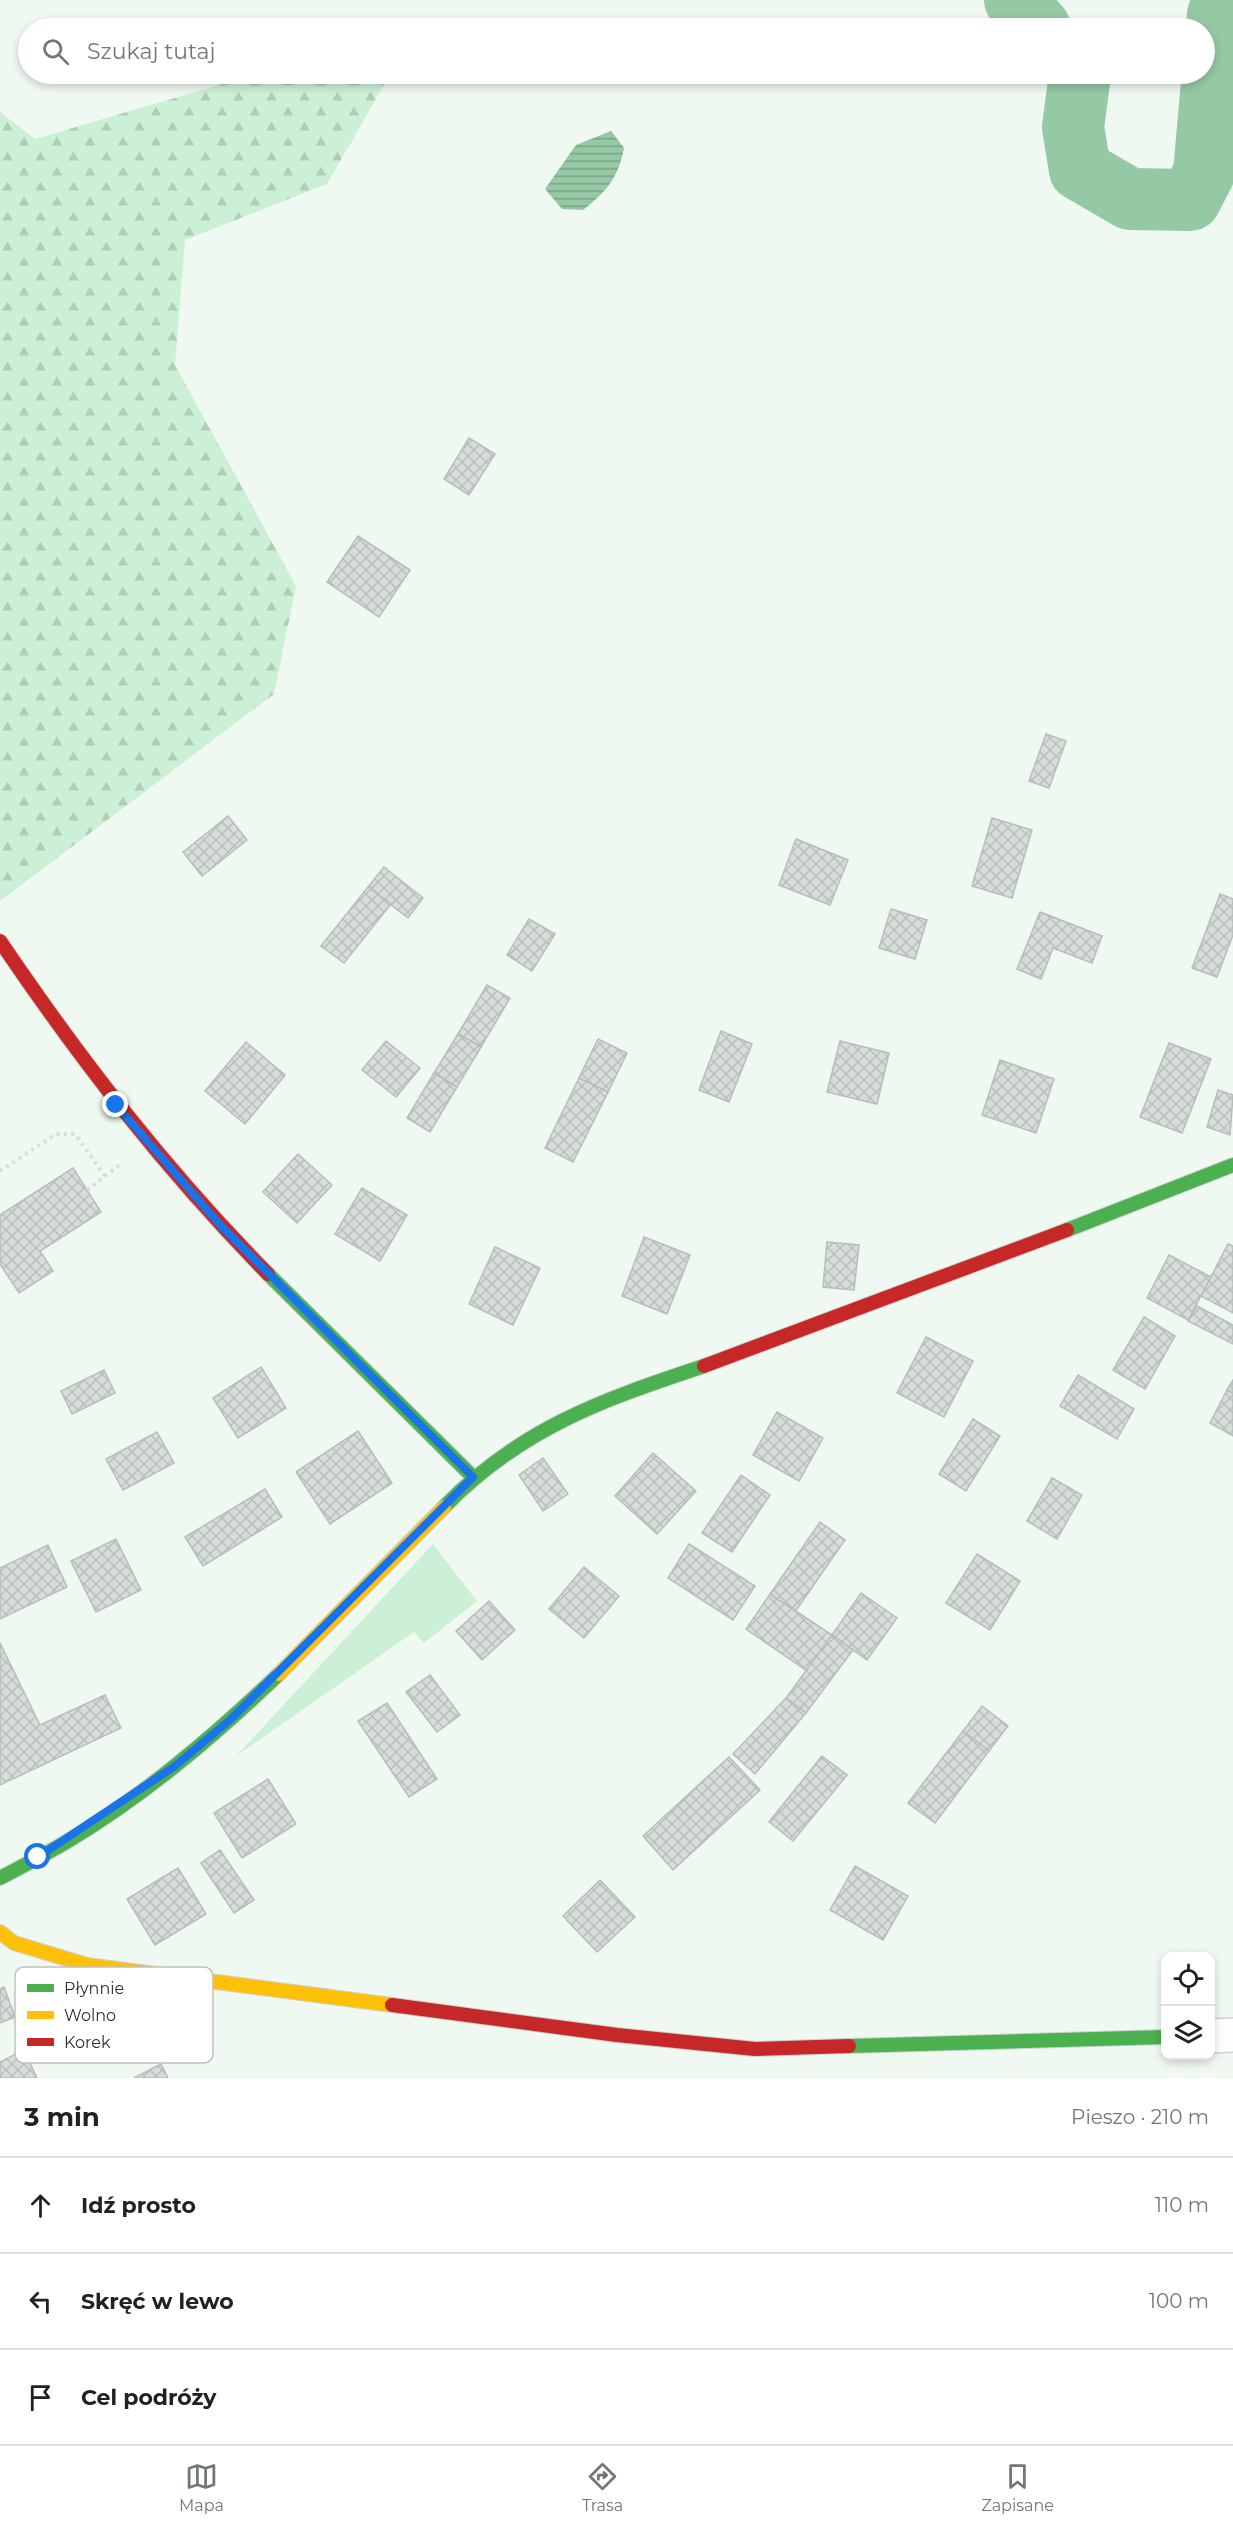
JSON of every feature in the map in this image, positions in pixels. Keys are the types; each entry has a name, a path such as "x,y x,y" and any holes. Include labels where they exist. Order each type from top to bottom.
{"street":[{"path":"0,942 83,1060 147,1143 222,1227 473,1477"},
{"path":"0,1878 47,1852 175,1766 223,1726 275,1677 473,1477 499,1455 538,1430 585,1407 728,1359 998,1259 1233,1165"},
{"path":"0,1932 14,1943 87,1965 102,1967"},
{"path":"213,1982 617,2036 755,2049 1161,2037"},
{"path":"1215,2036 1233,2035"}],"path":[{"path":"0,1170 56,1134 75,1134 105,1176"},
{"path":"87,1190 147,1143"}],"green space":[{"path":"222,84 384,84 327,184 185,240 175,365 296,586 274,694 0,901 0,112 35,139"},
{"path":"433,1544 477,1601 424,1643 414,1632 236,1756"}],"shaded area":[{"path":"611,131 624,148 615,176 599,197 583,210 562,209 545,189 576,145"}],"building":[{"path":"469,438 495,454 469,495 444,479"},
{"path":"358,536 410,570 379,617 327,582"},
{"path":"1046,734 1066,741 1049,788 1029,781"},
{"path":"228,816 247,840 202,876 183,852"},
{"path":"992,818 1032,830 1012,898 972,886"},
{"path":"796,839 848,860 830,905 779,885"},
{"path":"384,867 423,898 408,918 368,887"},
{"path":"368,887 391,904 344,963 321,946"},
{"path":"1220,894 1233,899 1233,935 1217,977 1192,968"},
{"path":"891,909 927,920 915,959 879,948"},
{"path":"1040,912 1102,936 1092,963 1053,948 1041,979 1017,969"},
{"path":"529,919 555,934 532,971 507,955"},
{"path":"487,985 510,998 481,1047 458,1034"},
{"path":"721,1031 752,1044 729,1102 699,1090"},
{"path":"458,1034 481,1047 457,1087 434,1073"},
{"path":"598,1039 627,1053 608,1092 579,1078"},
{"path":"386,1041 420,1068 396,1097 362,1070"},
{"path":"840,1041 889,1053 877,1104 827,1092"},
{"path":"246,1042 285,1075 245,1124 205,1091"},
{"path":"1169,1043 1211,1059 1182,1133 1140,1117"},
{"path":"1000,1060 1054,1079 1036,1133 982,1115"},
{"path":"434,1073 457,1087 430,1132 407,1118"},
{"path":"579,1078 608,1092 573,1162 545,1148"},
{"path":"1218,1090 1233,1095 1230,1135 1207,1127"},
{"path":"298,1154 332,1185 297,1223 263,1192"},
{"path":"73,1168 101,1212 40,1251 53,1271 19,1293 0,1264 0,1215"},
{"path":"362,1188 407,1215 380,1261 335,1234"},
{"path":"644,1237 690,1255 667,1314 622,1296"},
{"path":"827,1242 859,1245 854,1290 823,1287"},
{"path":"1228,1244 1233,1246 1233,1313 1201,1296"},
{"path":"495,1247 540,1268 513,1325 469,1304"},
{"path":"1169,1255 1211,1277 1188,1320 1147,1298"},
{"path":"1197,1306 1233,1325 1233,1344 1188,1321"},
{"path":"1144,1317 1175,1336 1145,1389 1113,1370"},
{"path":"926,1337 973,1361 944,1417 897,1393"},
{"path":"261,1367 286,1408 238,1438 213,1398"},
{"path":"104,1370 115,1393 72,1414 61,1391"},
{"path":"1078,1375 1134,1409 1117,1439 1060,1406"},
{"path":"1233,1380 1233,1393 1227,1390"},
{"path":"1227,1390 1233,1393 1233,1436 1210,1423"},
{"path":"777,1412 823,1438 799,1481 753,1455"},
{"path":"973,1419 1000,1436 966,1491 939,1474"},
{"path":"358,1431 392,1483 330,1524 296,1472"},
{"path":"157,1432 174,1463 123,1490 106,1459"},
{"path":"653,1453 696,1491 657,1534 615,1496"},
{"path":"543,1458 568,1494 543,1511 519,1475"},
{"path":"741,1475 770,1495 732,1552 702,1533"},
{"path":"1052,1478 1082,1495 1057,1539 1027,1521"},
{"path":"265,1489 282,1517 203,1566 185,1537"},
{"path":"820,1522 845,1540 795,1612 770,1594"},
{"path":"116,1539 141,1590 96,1612 71,1561"},
{"path":"689,1544 755,1586 733,1620 668,1578"},
{"path":"48,1545 67,1587 0,1619 0,1568"},
{"path":"977,1554 1020,1581 990,1630 946,1603"},
{"path":"584,1567 619,1596 584,1638 549,1609"},
{"path":"861,1593 897,1618 867,1660 832,1635"},
{"path":"770,1594 832,1635 807,1671 746,1629"},
{"path":"489,1601 515,1630 482,1660 456,1631"},
{"path":"832,1635 853,1650 806,1713 786,1698"},
{"path":"0,1643 40,1725 105,1695 121,1728 0,1785"},
{"path":"430,1675 460,1715 437,1732 406,1692"},
{"path":"786,1698 806,1713 755,1774 733,1754"},
{"path":"387,1703 437,1779 409,1797 358,1721"},
{"path":"982,1706 1008,1726 989,1751 963,1731"},
{"path":"963,1731 989,1751 935,1823 908,1803"},
{"path":"822,1756 847,1775 793,1841 769,1822"},
{"path":"729,1757 760,1790 673,1870 643,1836"},
{"path":"268,1779 296,1824 242,1858 214,1813"},
{"path":"220,1850 254,1900 234,1913 201,1863"},
{"path":"855,1866 908,1896 883,1940 830,1910"},
{"path":"178,1868 206,1914 155,1945 127,1899"},
{"path":"600,1880 635,1917 597,1952 563,1916"},
{"path":"4,1987 15,2017 0,2023 0,1989"},
{"path":"15,2054 15,2063 30,2063 37,2078 0,2078 0,2062"},
{"path":"161,2064 168,2078 134,2078"}],"waterway":[{"path":"1015,0 1031,18"},
{"path":"1215,48 1218,14 1228,0"},
{"path":"1079,84 1073,127 1080,170 1130,199 1190,200 1204,173 1212,84"}],"traffic: fast":[{"path":"1067,1230 1233,1165"},
{"path":"268,1274 473,1477"},
{"path":"444,1507 503,1456 533,1437 597,1405 704,1366"},
{"path":"0,1878 68,1841 124,1804 204,1742 279,1674"},
{"path":"849,2046 1161,2037"}],"traffic: slow":[{"path":"279,1674 444,1507"},
{"path":"0,1932 14,1943 87,1965 102,1967"},
{"path":"213,1982 392,2005"}],"traffic: jam":[{"path":"0,941 126,1114 194,1195 268,1274"},
{"path":"704,1366 1067,1230"},
{"path":"392,2005 617,2035 755,2049 849,2046"}],"route":[{"path":"38,1857 81,1831 175,1766 231,1719 473,1477 222,1227 176,1177 116,1105"}]}
